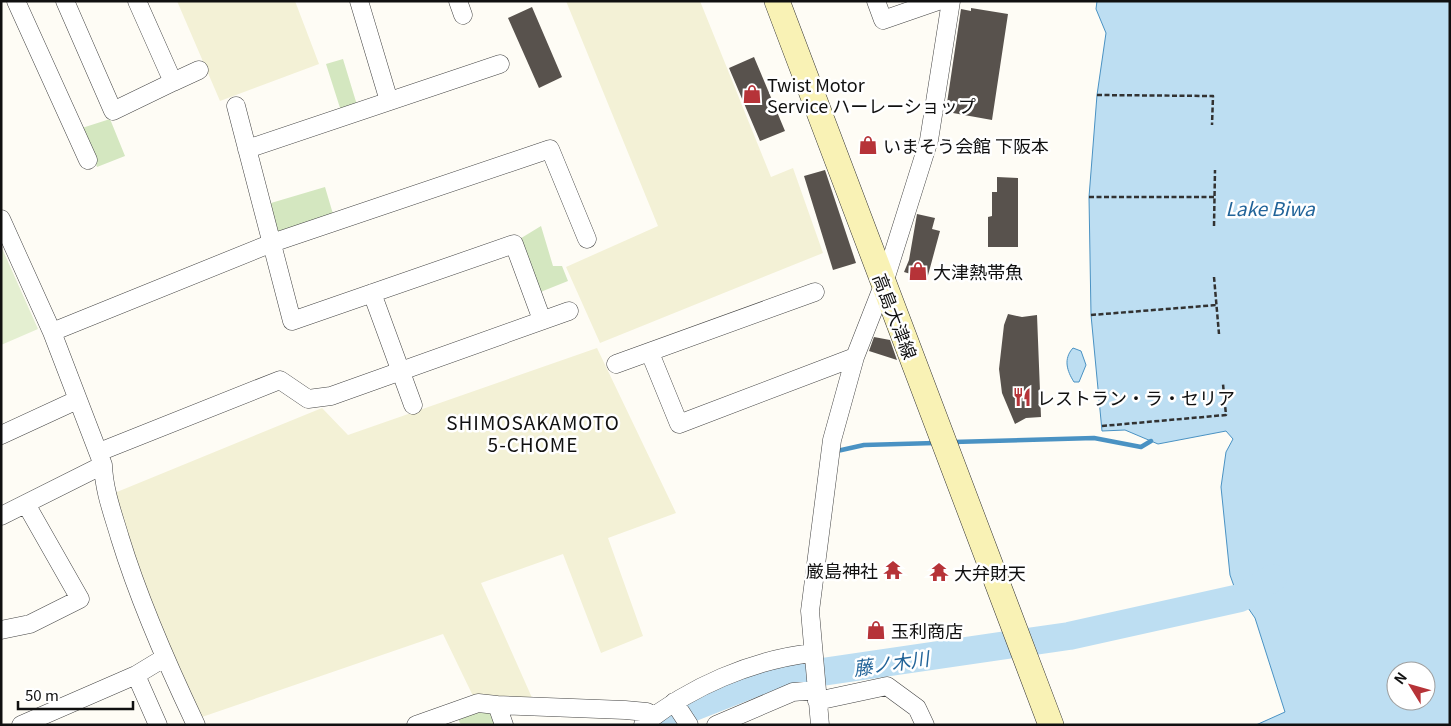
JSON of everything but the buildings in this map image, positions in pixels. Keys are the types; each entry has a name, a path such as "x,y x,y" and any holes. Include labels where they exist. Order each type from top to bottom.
{"main road":[{"name":"高島大津線","path":"777,1 1051,725"}],"street":[{"path":"16,1 88,160"},
{"path":"65,1 113,111 199,70"},
{"path":"138,1 173,82"},
{"path":"359,1 389,101"},
{"path":"876,1 882,20 938,1"},
{"path":"820,725 812,656 810,611 832,440 855,357 884,283 929,140 951,1"},
{"path":"247,148 500,64"},
{"path":"236,106 292,321 514,244 542,320"},
{"path":"52,332 272,243 550,149 587,238"},
{"path":"1,219 52,332 101,458 104,485 129,566 164,658 196,725"},
{"path":"616,364 805,290"},
{"path":"372,293 413,405"},
{"path":"1,516 26,504 101,458 280,380 308,399 331,396 569,310"},
{"path":"650,352 679,424 855,357"},
{"path":"1,435 77,400"},
{"path":"1,630 30,624 80,599 26,504"},
{"path":"416,725 478,703 647,712 648,720 674,702 758,664 791,656 812,656"},
{"path":"21,725 136,676 164,658"},
{"path":"136,676 158,725"},
{"path":"716,725 793,692 887,686 917,708 925,725"},
{"path":"674,702 688,725"},
{"path":"497,705 504,725"}],"path":[{"path":"1097,95 1213,96 1212,125"},
{"path":"1214,226 1215,170"},
{"path":"1089,197 1214,197"},
{"path":"1214,277 1219,334"},
{"path":"1091,315 1217,305"},
{"path":"1102,426 1226,415 1223,384"}],"shaded area":[{"path":"177,1 295,1 319,64 220,101"},
{"path":"566,1 700,1 771,177 793,168 823,253 600,343 566,267 658,226"},
{"path":"597,348 676,513 608,538 643,636 601,653 563,554 481,583 533,700 473,696 443,634 199,718 169,657 112,494 322,408 348,435"}],"green space":[{"path":"343,59 357,105 341,111 326,64"},
{"path":"110,119 125,156 97,167 82,128"},
{"path":"325,187 333,214 277,235 271,203"},
{"path":"541,226 553,266 562,266 568,281 538,293 518,240"},
{"path":"1,246 38,329 1,345"},
{"path":"495,708 500,725 461,725 457,717"}],"water":[{"name":"Lake Biwa","path":"1097,1 1450,1 1450,725 1256,725 1285,712 1255,618 1235,589 1230,575 1221,487 1226,452 1233,439 1226,431 1158,444 1125,430 1102,431 1091,315 1089,197 1097,95 1106,33 1096,9"},
{"path":"1073,348 1081,351 1086,365 1079,382 1074,382 1069,374 1067,365 1068,356"}],"waterway":[{"path":"953,442 1094,438 1141,447 1151,441"},
{"path":"837,451 864,445 935,443"},
{"name":"藤ノ木川","path":"669,725 686,710 775,675 822,672 1069,636 1240,598 1273,578"}],"place":[{"name":"Twist Motor Service ハーレーショップ","path":"752,94"},
{"name":"いまそう会館 下阪本","path":"868,145"},
{"name":"大津熱帯魚","path":"918,271"},
{"name":"レストラン・ラ・セリア","path":"1022,397"},
{"name":"厳島神社","path":"893,570"},
{"name":"大弁財天","path":"939,572"},
{"name":"玉利商店","path":"876,630"}],"district":[{"name":"SHIMOSAKAMOTO 5-CHOME","path":"533,432"}]}
